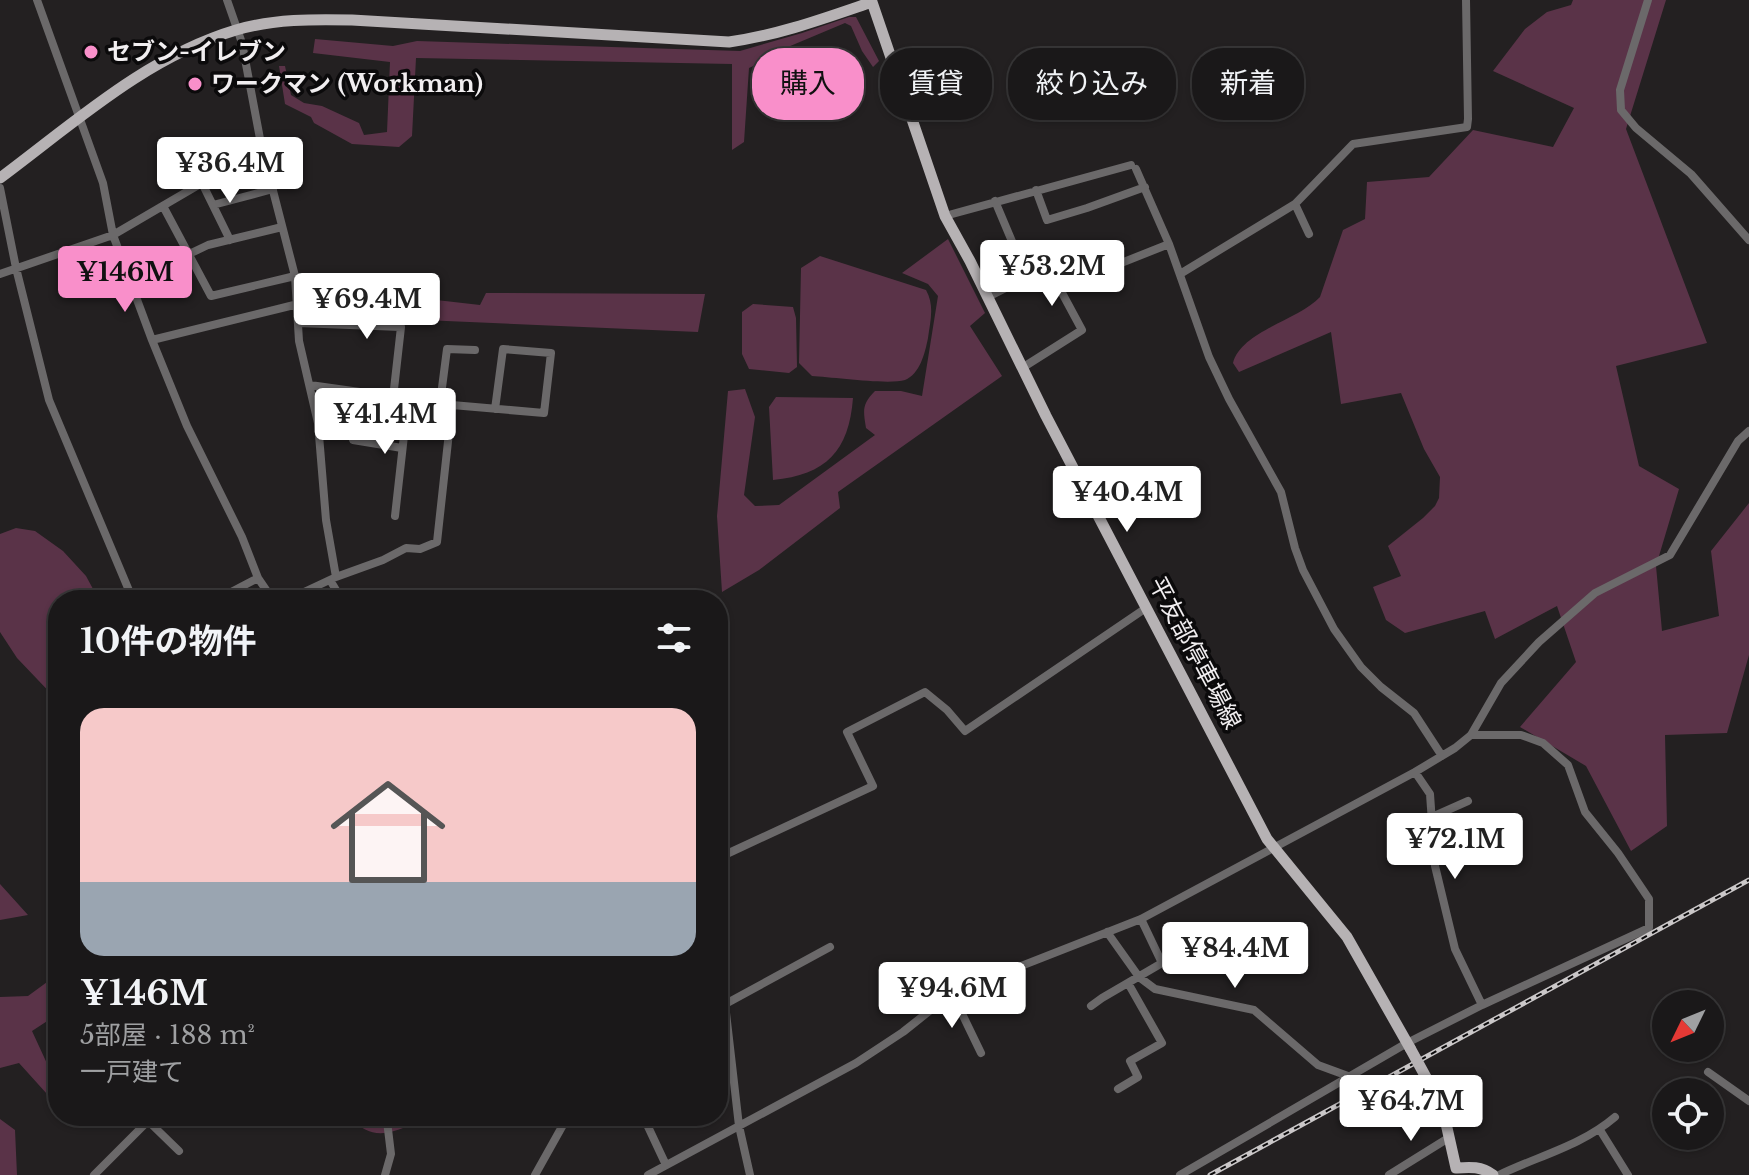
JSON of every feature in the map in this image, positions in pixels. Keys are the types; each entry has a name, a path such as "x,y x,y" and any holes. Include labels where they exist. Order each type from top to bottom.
{"main road":[{"name":"平友部停車場線","path":"0,178 140,74 184,49 238,29 292,20 321,19 729,42 792,29 874,1 945,216 1022,368 1267,839 1347,937 1428,1081 1450,1137"},
{"path":"1450,1137 1456,1171 1477,1167 1493,1175"}],"street":[{"path":"37,0 103,183 113,235 152,340 187,426 266,590"},
{"path":"227,0 238,29 261,144 295,276 299,341 318,423 326,520 333,579 338,590"},
{"path":"1180,274 1295,204 1353,144 1467,127 1466,0"},
{"path":"1648,0 1620,90 1621,110 1636,128 1691,174 1749,240"},
{"path":"0,274 113,235 236,163 261,144"},
{"path":"945,216 1134,167 1169,244 1209,357 1281,492 1303,570 1334,629 1372,679 1414,713 1442,756"},
{"path":"202,183 230,240"},
{"path":"1036,190 1047,220 1145,187"},
{"path":"0,188 16,268 49,400 129,590"},
{"path":"213,205 273,189"},
{"path":"995,201 1027,277"},
{"path":"1295,204 1309,234"},
{"path":"163,206 211,296 295,276"},
{"path":"189,254 208,245 282,227"},
{"path":"1106,269 1169,244"},
{"path":"988,297 1043,269 1054,278 1082,330 1022,368"},
{"path":"152,340 298,304"},
{"path":"298,323 401,327 393,398"},
{"path":"440,403 447,349 475,350"},
{"path":"310,385 408,400 452,405 495,409 544,413 551,353 503,349 495,409"},
{"path":"395,516 408,400"},
{"path":"309,590 406,548 420,549 437,542 452,405"},
{"path":"318,423 349,420 353,440 402,448"},
{"path":"648,1175 856,1063 903,1032 952,993 1141,919 1455,748 1471,735 1501,683 1539,642 1595,593 1670,555 1738,441 1749,431"},
{"path":"235,590 258,578"},
{"path":"728,853 873,786 847,732 925,692 947,710 965,731 1146,608"},
{"path":"1180,1175 1348,1076 1482,1005 1649,928 1649,899 1585,812 1568,765 1543,743 1521,735 1471,735"},
{"path":"1415,772 1430,794 1435,866 1455,949 1482,1005"},
{"path":"1432,817 1468,801"},
{"path":"1091,1006 1162,963 1141,919"},
{"path":"1107,932 1139,977 1155,989 1254,1010 1318,1065 1348,1076"},
{"path":"728,1003 830,947"},
{"path":"1118,1089 1138,1077 1130,1061 1162,1043 1128,983"},
{"path":"952,993 981,1053"},
{"path":"728,1048 739,1126 750,1175"},
{"path":"1708,1072 1749,1101"},
{"path":"1499,1175 1564,1149 1600,1130 1615,1117"},
{"path":"94,1175 139,1126"},
{"path":"154,1126 179,1151"},
{"path":"385,1175 391,1154 387,1126"},
{"path":"535,1175 562,1126"},
{"path":"648,1126 666,1165"},
{"path":"1600,1130 1628,1175"},
{"path":"1389,1175 1450,1137"}],"shaded area":[{"path":"1573,0 1666,0 1626,129 1707,343 1616,366 1639,466 1679,489 1656,566 1662,631 1719,616 1711,551 1749,503 1749,655 1727,733 1665,735 1667,826 1631,851 1586,766 1520,727 1576,662 1557,606 1495,639 1485,611 1405,633 1386,620 1373,587 1401,576 1388,546 1423,518 1439,498 1440,477 1424,449 1401,393 1341,404 1331,332 1239,372 1233,363 1247,342 1299,313 1320,297 1343,230 1365,219 1367,182 1429,177 1473,130 1553,147 1574,108 1493,71 1525,29 1547,12 1571,5"},
{"path":"856,17 879,61 873,67 851,26 845,23 786,48 752,48 744,142 732,150 732,64 416,58 412,136 399,147 352,144 285,104 279,66 285,66 291,95 304,103 322,106 359,123 364,135 387,132 390,62 313,53 315,39 393,46 417,41 740,51"},
{"path":"948,239 985,313 970,326 1002,376 838,492 840,508 759,570 722,590 717,516 728,391 745,389 755,417 744,495 755,506 779,505 875,435 866,428 864,412 875,391 901,391 922,396 938,296 928,284 902,273"},
{"path":"820,256 926,290 931,308 928,338 921,362 910,377 886,382 812,376 799,363 801,268"},
{"path":"381,280 398,283 410,297 480,305 486,293 705,294 698,332 307,315 307,298 362,293"},
{"path":"753,304 793,307 797,367 789,373 749,369 742,354 742,312"},
{"path":"776,397 853,398 846,432 831,457 807,473 773,480 769,407"},
{"path":"16,528 35,531 63,551 86,576 94,590 48,590 48,691 17,658 0,632 0,534"},
{"path":"0,884 28,915 0,920"},
{"path":"48,981 48,1021 32,1031 48,1066 47,1094 19,1063 0,1068 0,997 28,996"},
{"path":"0,1119 15,1130 17,1175 0,1175"},
{"path":"360,1126 407,1126 388,1132 368,1131"}],"railway":[{"path":"1210,1175 1749,880"}],"place":[{"name":"セブン-イレブン","path":"91,52"},
{"name":"ワークマン (Workman)","path":"195,84"}]}
